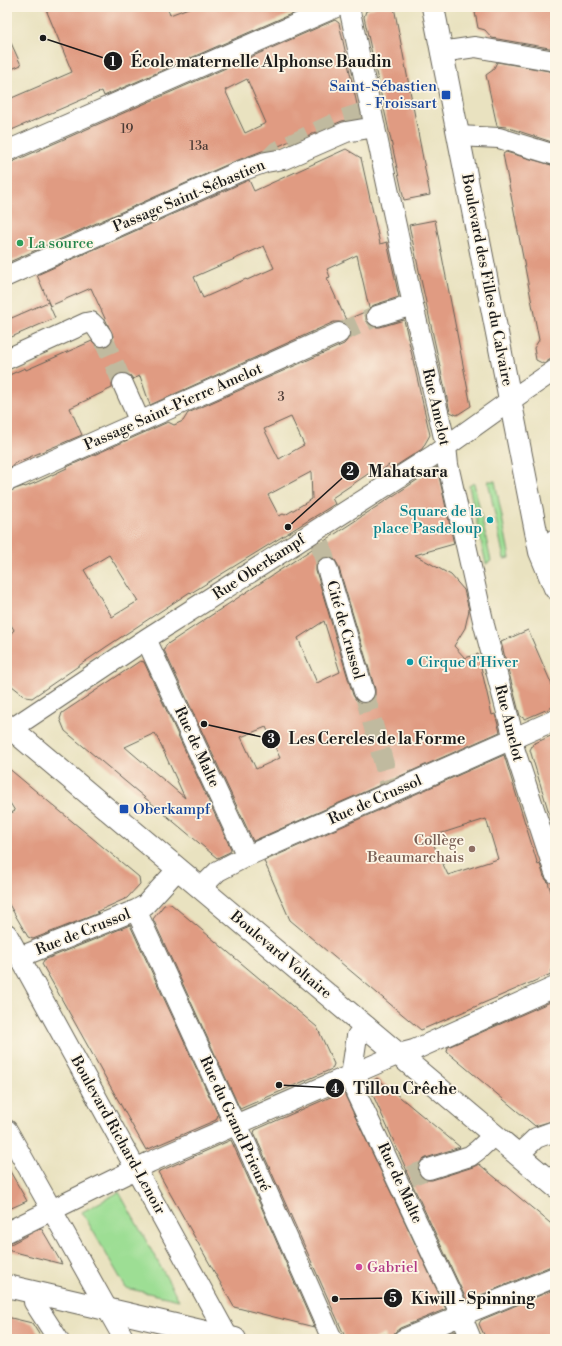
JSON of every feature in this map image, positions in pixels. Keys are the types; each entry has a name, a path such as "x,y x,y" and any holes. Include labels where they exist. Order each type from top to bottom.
{"main road":[{"name":"Boulevard des Filles du Calvaire","path":"433,8 511,400 547,546 555,588"},
{"name":"Boulevard Voltaire","path":"9,729 366,1026 555,1186"},
{"path":"7,1286 231,1338"}],"street":[{"path":"7,150 336,7"},
{"name":"Rue Amelot","path":"349,7 413,305 446,446 448,465 484,626 514,739 514,748 554,869"},
{"path":"441,52 475,47 555,60"},
{"name":"Passage Saint-Sébastien","path":"7,276 238,172 266,162 284,159 346,132 375,127"},
{"path":"458,136 499,138 555,155"},
{"path":"377,316 413,305"},
{"path":"7,359 86,323 91,322 96,326 102,336"},
{"name":"Passage Saint-Pierre Amelot","path":"7,481 339,333"},
{"name":"Rue Oberkampf","path":"9,729 446,446 555,370"},
{"path":"123,384 140,422"},
{"name":"Cité de Crussol","path":"327,568 364,692"},
{"name":"Rue de Malte","path":"146,639 247,856"},
{"name":"Rue de Crussol","path":"201,888 218,871 391,787 514,739 555,720"},
{"name":"Rue de Crussol","path":"20,957 136,910 144,905 178,869"},
{"name":"Rue du Grand Prieuré","path":"136,910 229,1112 243,1137 332,1339"},
{"name":"Boulevard Richard-Lenoir","path":"7,934 131,1172 231,1338"},
{"path":"7,1232 131,1172 236,1125 399,1054 414,1050 555,987"},
{"name":"Rue de Malte","path":"366,1026 357,1036 351,1076 356,1093 404,1178 471,1339"},
{"path":"7,1130 124,1339"},
{"path":"518,1155 536,1138 555,1131"},
{"path":"429,1169 470,1156 494,1135"},
{"path":"404,1339 555,1277"},
{"path":"36,1293 34,1302 58,1339"}],"green space":[{"path":"488,481 495,481 510,558 504,559"},
{"path":"474,483 491,561 486,564 469,486"},
{"path":"119,1192 179,1300 126,1288 82,1212"}],"building":[{"path":"45,7 167,7 170,15 191,7 307,7 104,96 102,91 7,132 7,100 72,72"},
{"path":"376,7 394,7 430,195 404,200 364,17 366,11"},
{"path":"474,7 555,7 555,49 492,38 485,30 478,28"},
{"path":"335,20 339,23 360,118 342,121 302,138 301,136 270,150 262,151 233,162 7,263 7,162 12,162","holes":["247,79 266,123 245,133 225,90"]},
{"path":"7,34 21,65 7,71"},
{"path":"497,62 555,72 555,143 506,127 497,126 486,75 493,70"},
{"path":"346,149 361,158 380,244 387,242 399,297 369,308 357,255 327,269 330,277 327,278 346,320 367,311 366,320 369,325 374,327 380,327 404,320 430,435 422,449 391,469 389,465 376,474 374,470 332,498 335,504 191,593 190,592 32,698 26,697 7,682 7,638 14,630 7,618 7,492 37,482 168,422 174,425 183,421 188,413 344,344 350,334 349,328 345,324 334,322 150,405 140,376 133,379 130,375 119,373 114,378 112,388 70,408 82,435 13,464 13,466 7,468 7,376 25,368 26,370 92,341 97,346 108,346 112,341 113,336 91,288 50,306 37,275 249,180 254,191","holes":["264,246 274,268 203,298 194,277","291,417 304,445 279,459 264,429","311,472 312,499 285,515 283,514 279,516 268,495","109,555 138,601 112,617 84,570"]},
{"path":"506,152 555,166 555,359 549,360 544,364 536,360 534,348 539,340 503,154"},
{"path":"435,220 471,406 457,415 450,412 409,225"},
{"path":"48,302 55,318 7,339 7,320"},
{"path":"437,467 454,544 415,555 451,575 464,590 469,610 465,628 454,646 465,658 478,654 492,715 495,714 500,732 253,841 164,650 166,645","holes":["323,557 330,557 335,560 338,565 375,689 373,700 368,703 361,703 356,700 353,695 316,571 318,560","324,621 340,672 317,683 298,638","266,727 280,758 256,769 241,737"]},
{"path":"528,630 555,692 555,706 525,719 520,716 501,642"},
{"path":"140,661 144,662 231,849 230,852 217,858 65,731 60,719 62,713","holes":["155,733 185,798 125,747"]},
{"path":"555,734 555,822 552,823 530,750 533,744"},
{"path":"504,755 538,865 540,864 544,877 548,882 555,905 555,944 551,974 421,1030 290,920 264,861","holes":["486,819 498,859 448,875 430,837"]},
{"path":"7,767 139,877 140,884 127,898 96,912 99,913 33,939 28,937 7,901 7,815 15,811 7,798"},
{"path":"171,904 317,1027 334,1064 332,1069 240,1109 153,919 164,905"},
{"path":"130,925 218,1115 216,1120 146,1150 42,964 44,960"},
{"path":"555,1000 555,1044 551,1045 555,1056 555,1120 535,1126 447,1052 448,1047"},
{"path":"377,1078 460,1147 421,1161 418,1167 418,1173 421,1177 426,1180 432,1180 479,1164 555,1227 555,1266 551,1266 467,1301 406,1171 368,1084"},
{"path":"342,1092 344,1093 446,1309 400,1328 395,1332 393,1339 386,1339 385,1334 374,1339 346,1339 254,1133 255,1130"},
{"path":"231,1140 314,1327 234,1307 158,1172"},
{"path":"7,1166 27,1201 7,1210"},
{"path":"41,1228 62,1264 7,1250 7,1246"},
{"path":"555,1289 555,1339 486,1339 479,1324 481,1320"},
{"path":"7,1317 32,1323 42,1339 7,1339"},
{"path":"455,1331 459,1339 434,1339"}],"tunnel":[{"path":"266,162 277,151 343,119 371,110"},
{"path":"339,333 377,316"},
{"path":"102,336 123,384"},
{"path":"320,542 327,568"},
{"path":"364,692 389,782"},
{"path":"410,1176 429,1169"}],"place":[{"name":"École maternelle Alphonse Baudin","path":"43,38"},
{"name":"Saint-Sébastien - Froissart","path":"446,95"},
{"name":"La source","path":"20,243"},
{"name":"Square de la place Pasdeloup","path":"490,520"},
{"name":"Mahatsara","path":"288,527"},
{"name":"Cirque d'Hiver","path":"410,662"},
{"name":"Les Cercles de la Forme","path":"204,724"},
{"name":"Oberkampf","path":"124,809"},
{"name":"Collège Beaumarchais","path":"472,849"},
{"name":"Tillou Crêche","path":"279,1085"},
{"name":"Gabriel","path":"359,1267"},
{"name":"Kiwill - Spinning","path":"335,1299"}]}
